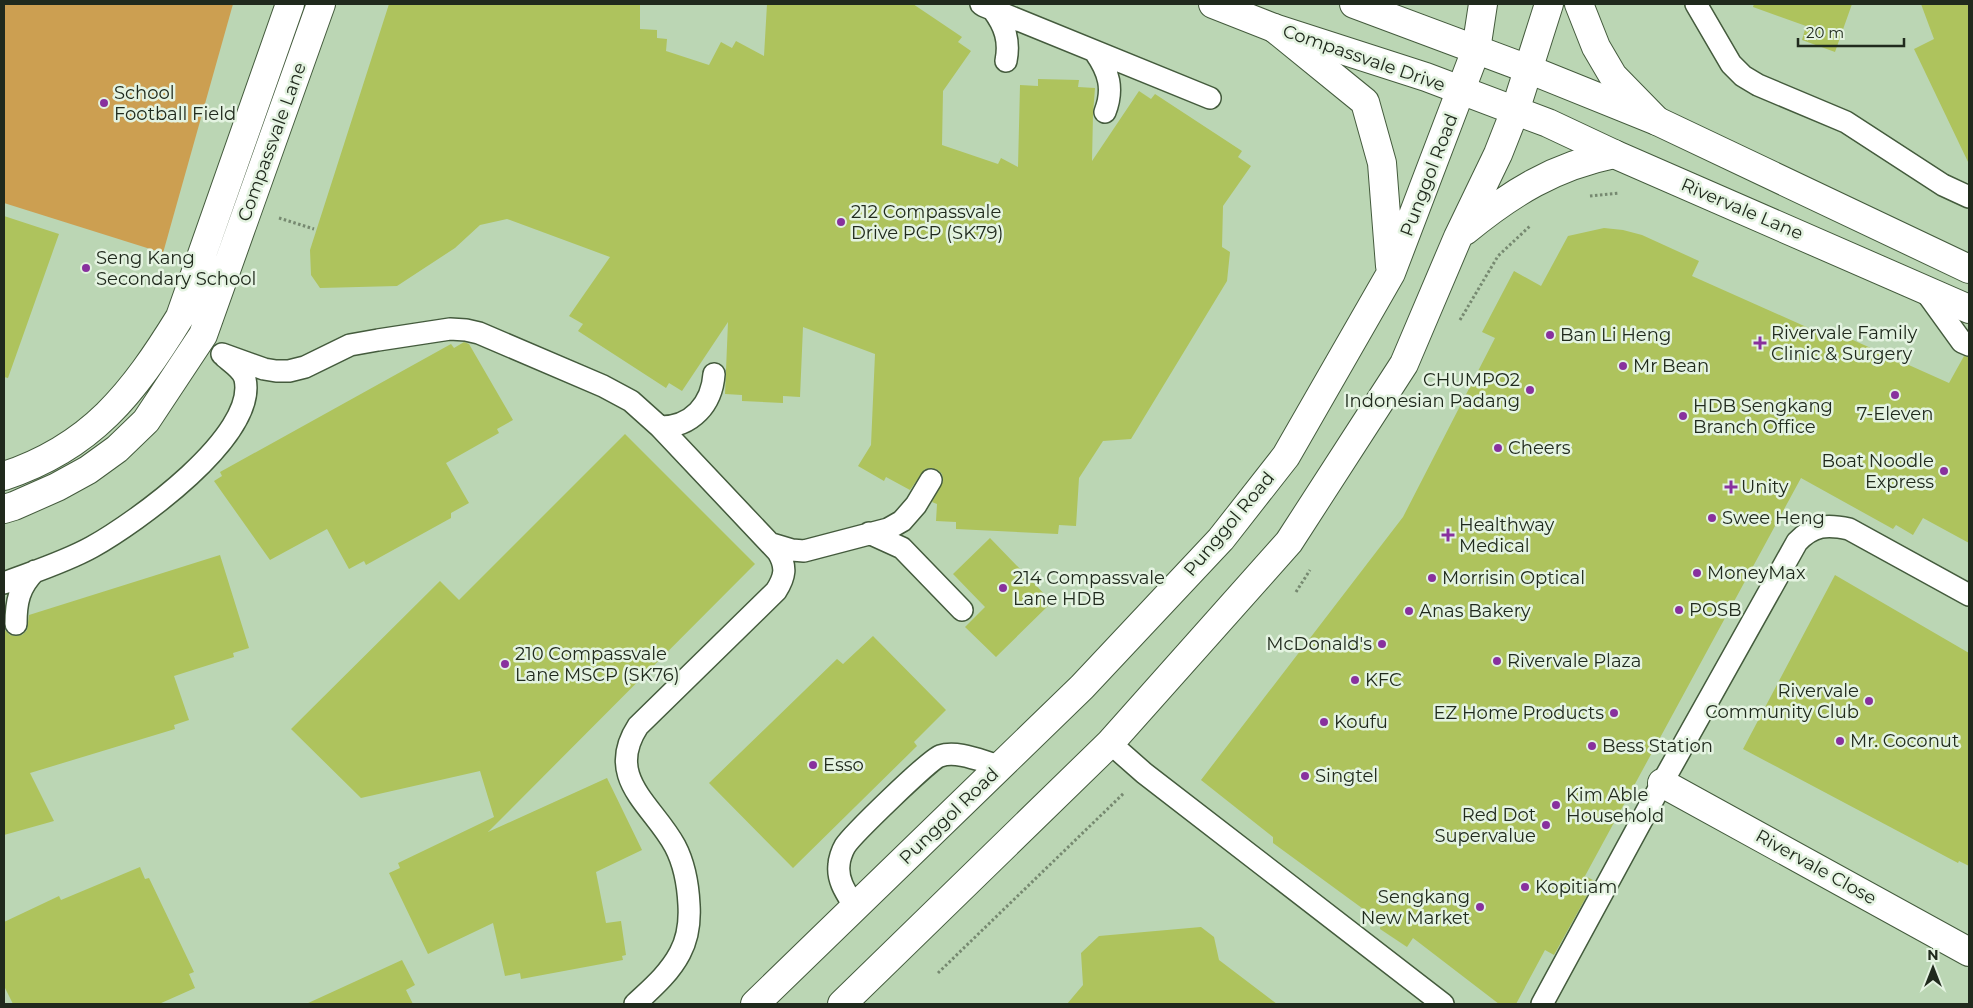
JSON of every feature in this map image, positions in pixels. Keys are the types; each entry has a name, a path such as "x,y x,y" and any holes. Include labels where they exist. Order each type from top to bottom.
{"main road":[{"name":"Compassvale Lane","path":"4,476 56,453 89,432 126,396 153,361 180,317 290,4"},
{"name":"Compassvale Lane","path":"4,509 57,487 88,470 117,449 146,421 203,335 321,4"},
{"name":"Compassvale Drive","path":"1213,4 1274,28 1426,77 1515,111"},
{"path":"1354,4 1528,69 1657,121 1969,269"},
{"name":"Punggol Road","path":"755,1004 1082,687 1221,539 1286,456 1391,273 1476,50 1483,4"},
{"path":"842,1004 1110,743 1289,542 1404,364 1458,237 1498,154 1515,111 1549,4"},
{"path":"1579,4 1596,47 1613,76 1657,121"},
{"path":"1274,28 1365,102 1382,163 1391,273"},
{"name":"Rivervale Lane","path":"1515,111 1548,123 1614,154 1969,309"},
{"path":"1458,237 1495,207 1537,180 1586,160 1614,154"},
{"name":"Rivervale Close","path":"1662,783 1969,952"}],"lane":[{"path":"1696,4 1731,64 1743,76 1758,85 1846,122 1943,185 1969,197"},
{"path":"987,7 1210,98"},
{"path":"987,7 1004,27 1008,50 1006,61"},
{"path":"1095,52 1110,78 1111,90 1105,112"},
{"path":"1922,287 1962,342 1969,345"},
{"path":"222,354 264,369 289,371 305,367 350,346 450,329 466,330 495,340 603,386 631,402 660,427 772,544 783,561 785,571 782,582 776,591 638,726 632,736 627,765 630,781 637,796 674,845 682,861 688,886 689,910 689,931 680,953 665,975 635,1004"},
{"path":"4,583 91,548 143,515 184,480 220,444 234,424 242,406 246,390 245,378 239,369 203,335"},
{"path":"660,427 672,427 682,424 695,414 706,402 713,388 714,374"},
{"path":"772,544 792,550 804,551 888,529 902,521 916,505 931,480"},
{"path":"1542,1004 1662,783 1797,542 1806,533 1818,528 1834,526 1849,529 1969,595"},
{"path":"869,533 902,548 962,610"},
{"path":"16,624 19,594 25,581 35,571"},
{"path":"1110,743 1144,773 1443,1004"},
{"path":"856,907 844,890 840,877 839,864 845,847 915,776 940,756 956,755 1000,766"}],"path":[{"path":"1588,197 1620,193"},
{"path":"272,215 314,229"},
{"path":"1457,326 1498,256 1533,223"},
{"path":"1296,592 1311,568"},
{"path":"938,973 1144,773"}],"shaded area":[{"name":"School Football Field","path":"4,4 233,4 163,253 4,203"}],"building":[{"name":"212 Compassvale Drive PCP (SK79)","path":"389,4 640,4 640,29 657,30 657,38 667,39 666,51 709,65 721,42 732,48 736,41 764,56 767,4 913,4 962,37 958,42 971,51 943,91 942,145 998,164 1001,158 1018,167 1020,85 1038,86 1038,79 1079,80 1078,87 1095,88 1092,161 1139,91 1151,99 1155,94 1242,151 1238,157 1251,166 1223,206 1222,247 1230,252 1227,281 1131,439 1103,441 1079,478 1076,526 1059,525 1058,534 956,529 956,522 936,521 937,504 932,502 943,481 942,474 938,470 932,468 925,469 910,490 886,477 884,481 858,466 871,445 875,354 803,327 800,397 783,396 783,403 742,401 742,395 725,394 728,322 682,391 669,383 666,388 578,331 583,324 569,316 610,257 507,219 480,225 455,248 397,286 320,288 311,275 310,250"},
{"path":"1754,4 1852,4 1835,52 1802,40 1806,26 1753,7"},
{"path":"1921,4 1969,4 1969,164 1914,49 1934,39"},
{"path":"4,216 59,234 8,378 4,377"},
{"name":"Rivervale Plaza","path":"1604,228 1642,235 1699,261 1692,276 1831,338 1835,332 1949,383 1964,356 1969,357 1969,543 1923,518 1913,535 1896,525 1893,529 1801,478 1585,876 1595,881 1554,955 1545,950 1516,1004 1499,1004 1413,938 1407,947 1380,929 1381,922 1273,843 1273,837 1201,780 1403,517 1495,338 1482,332 1514,271 1541,286 1568,236"},
{"path":"464,342 469,344 513,420 497,429 499,433 446,463 469,503 451,513 451,518 366,565 364,561 349,569 327,529 270,560 214,481 222,476 220,472 451,344 454,348"},
{"name":"210 Compassvale Lane MSCP (SK76)","path":"625,434 755,564 488,832 607,778 642,850 596,872 606,923 621,921 626,955 622,956 623,960 521,979 520,973 505,976 493,923 428,954 389,873 400,868 398,863 494,817 480,771 361,798 291,729 440,581 459,600"},
{"name":"214 Compassvale Lane HDB","path":"990,538 1052,602 996,657 965,627 985,607 953,574"},
{"path":"220,555 249,648 233,653 234,657 174,676 189,720 174,725 175,729 30,773 54,821 4,835 4,625 5,630 10,635 22,635 27,630 29,615"},
{"name":"Rivervale Community Club","path":"1835,575 1969,653 1969,866 1959,861 1958,863 1743,749"},
{"name":"Esso","path":"873,636 946,710 914,742 917,746 793,868 709,783 837,659 843,664"},
{"path":"140,867 145,879 149,878 194,972 189,974 195,988 159,1004 13,1004 4,986 4,922 59,896 61,900"},
{"path":"1201,927 1214,937 1219,960 1277,1004 1067,1004 1083,985 1081,953 1099,936"},
{"path":"402,960 415,985 406,990 413,1004 306,1004"}],"place":[{"name":"School Football Field","path":"104,103"},
{"name":"212 Compassvale Drive PCP (SK79)","path":"841,222"},
{"name":"Seng Kang Secondary School","path":"86,268"},
{"name":"Ban Li Heng","path":"1550,335"},
{"name":"Rivervale Family Clinic & Surgery","path":"1760,343"},
{"name":"Mr Bean","path":"1623,366"},
{"name":"CHUMPO2 Indonesian Padang","path":"1530,390"},
{"name":"7-Eleven","path":"1895,395"},
{"name":"HDB Sengkang Branch Office","path":"1683,416"},
{"name":"Cheers","path":"1498,448"},
{"name":"Boat Noodle Express","path":"1944,471"},
{"name":"Unity","path":"1731,487"},
{"name":"Swee Heng","path":"1712,518"},
{"name":"Healthway Medical","path":"1448,535"},
{"name":"MoneyMax","path":"1697,573"},
{"name":"Morrisin Optical","path":"1432,578"},
{"name":"214 Compassvale Lane HDB","path":"1003,588"},
{"name":"POSB","path":"1679,610"},
{"name":"Anas Bakery","path":"1409,611"},
{"name":"McDonald's","path":"1382,644"},
{"name":"Rivervale Plaza","path":"1497,661"},
{"name":"210 Compassvale Lane MSCP (SK76)","path":"505,664"},
{"name":"KFC","path":"1355,680"},
{"name":"Rivervale Community Club","path":"1869,701"},
{"name":"EZ Home Products","path":"1614,713"},
{"name":"Koufu","path":"1324,722"},
{"name":"Mr. Coconut","path":"1840,741"},
{"name":"Bess Station","path":"1592,746"},
{"name":"Esso","path":"813,765"},
{"name":"Singtel","path":"1305,776"},
{"name":"Kim Able Household","path":"1556,805"},
{"name":"Red Dot Supervalue","path":"1546,825"},
{"name":"Kopitiam","path":"1525,887"},
{"name":"Sengkang New Market","path":"1480,907"}]}
